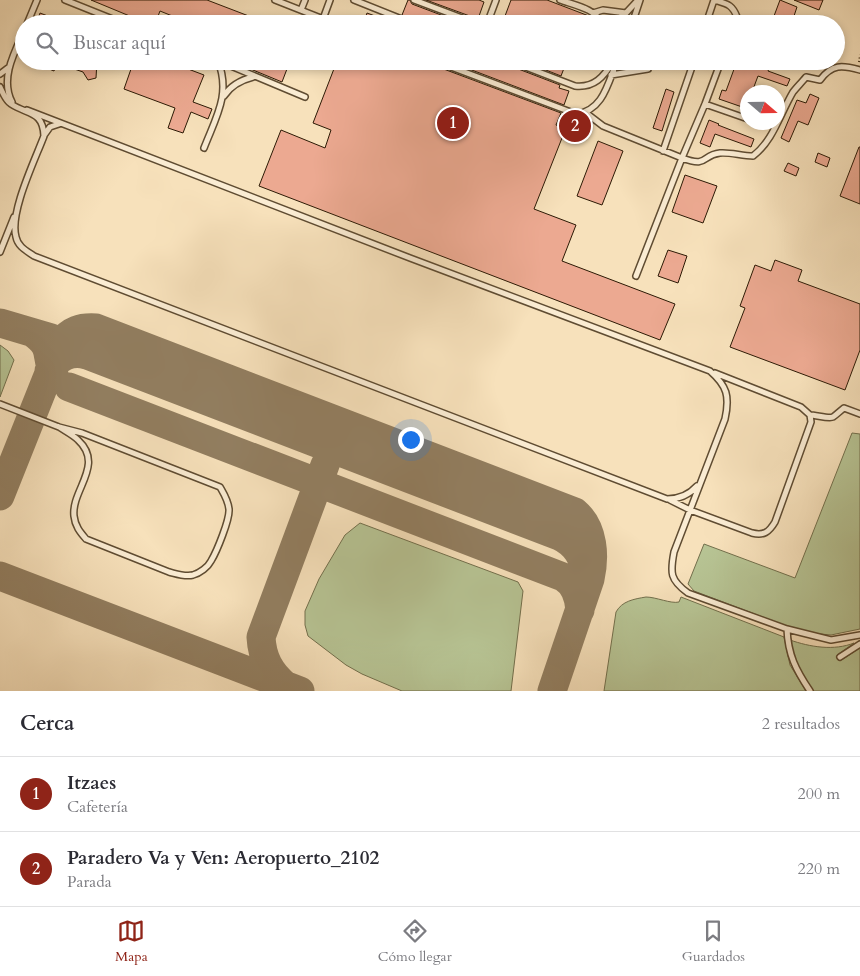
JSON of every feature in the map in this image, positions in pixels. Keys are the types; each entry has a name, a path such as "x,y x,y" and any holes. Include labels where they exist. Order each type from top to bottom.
{"lane":[{"path":"31,15 37,0"},
{"path":"65,0 102,15"},
{"path":"275,0 313,15"},
{"path":"301,10 305,0"},
{"path":"324,15 330,0"},
{"path":"354,0 392,15"},
{"path":"414,0 454,15"},
{"path":"491,15 496,0"},
{"path":"560,0 597,15"},
{"path":"623,15 639,0"},
{"path":"635,15 639,0"},
{"path":"709,15 714,0 734,8 736,15"},
{"path":"593,13 603,10 626,13"},
{"path":"15,52 8,68 6,86 10,98 16,106"},
{"path":"845,67 860,70"},
{"path":"0,74 8,68"},
{"path":"204,148 222,99 224,82 221,70"},
{"path":"240,70 304,97"},
{"path":"458,70 576,114 586,113 596,105 605,91 613,70"},
{"path":"533,70 580,87 600,80 608,70"},
{"path":"611,75 642,70"},
{"path":"663,151 691,70"},
{"path":"636,276 718,70"},
{"path":"586,113 603,126 695,163 721,153 753,156 761,150 794,91 806,77 820,80 825,73 831,70"},
{"path":"222,99 234,85 254,76"},
{"path":"0,87 7,100 16,106 801,407 810,415 811,422 770,530 766,534 752,533 34,256 22,248 16,238 14,225 18,207"},
{"path":"705,104 740,116"},
{"path":"27,110 41,121 44,136"},
{"path":"0,252 44,136 53,125 62,124"},
{"path":"710,371 720,380 726,391 728,404 725,419 674,552 671,566 672,577 678,586 688,593 787,630 831,640 860,635"},
{"path":"0,404 91,436 209,481 220,487 226,496 229,509 228,519 211,562 203,570 192,575 182,575 169,572 86,539 78,530 73,514 88,470 88,460 85,449 79,440 59,426"},
{"path":"810,415 834,417 844,408 860,414"},
{"path":"667,499 683,497 700,484"},
{"path":"787,630 793,666 810,691"},
{"path":"840,657 860,644"}],"green space":[{"path":"0,345 8,351 14,360 0,397"},
{"path":"852,433 860,434 860,629 831,635 810,633 789,627 694,591 688,584 704,544 795,578"},
{"path":"360,523 518,582 523,591 511,691 402,691 346,665 308,636 305,625 305,611 319,579 345,535"},
{"path":"646,597 679,602 681,597 784,637 790,665 806,691 604,691 616,612 625,603"},
{"path":"790,640 822,647 838,647 854,643 837,655 840,661 860,648 860,691 813,691 798,667"}],"building":[{"path":"91,0 207,0 246,15 170,15 160,11 158,15 127,15"},
{"path":"408,0 410,0 412,4 441,15 402,15"},
{"path":"426,0 479,0 484,2 479,15 467,15"},
{"path":"511,0 547,0 586,15 505,15"},
{"path":"780,0 797,7 794,15 774,15"},
{"path":"794,0 823,0 819,10"},
{"path":"77,70 96,70 96,78 88,80 83,72"},
{"path":"131,70 191,70 204,75 193,102 212,109 208,119 191,112 183,133 168,128 175,108 124,89"},
{"path":"253,70 287,70 282,82"},
{"path":"334,70 446,70 561,113 556,125 572,132 569,141 562,138 534,209 576,225 562,261 675,304 660,340 259,186 281,130 325,148 331,130 313,123"},
{"path":"472,70 521,70 560,85 559,88 569,91 564,105"},
{"path":"546,70 563,70 561,76"},
{"path":"734,70 768,70 790,79 787,86 758,76 755,85 740,85 740,106 719,99 722,90 726,91"},
{"path":"666,89 674,92 662,131 653,128"},
{"path":"810,94 819,98 808,125 798,121 789,142 781,138 797,100 806,103"},
{"path":"709,120 754,139 751,147 715,134 710,147 700,143"},
{"path":"598,141 623,151 602,205 577,196"},
{"path":"860,147 860,204 840,196"},
{"path":"818,153 830,158 827,167 815,162"},
{"path":"788,163 799,168 796,176 784,171"},
{"path":"685,175 717,186 703,223 672,212"},
{"path":"668,250 687,256 678,283 658,276"},
{"path":"775,260 802,270 798,281 860,304 860,350 845,390 730,347 745,308 740,306 755,265 771,271"}],"taxiway":[{"path":"0,323 51,338"},
{"path":"0,496 61,343 76,330 96,328 575,512 586,526 592,543 592,570 552,691"},
{"path":"33,333 47,348 54,374"},
{"path":"49,371 56,362 65,356 70,354 87,355 559,536 579,552 584,564 586,577"},
{"path":"69,387 563,577 571,583 576,591 580,610"},
{"path":"286,686 271,670 263,652 261,637 325,465"},
{"path":"0,576 300,691"}],"place":[{"name":"Itzaes","path":"453,123"},
{"name":"Paradero Va y Ven: Aeropuerto_2102","path":"575,126"}]}
